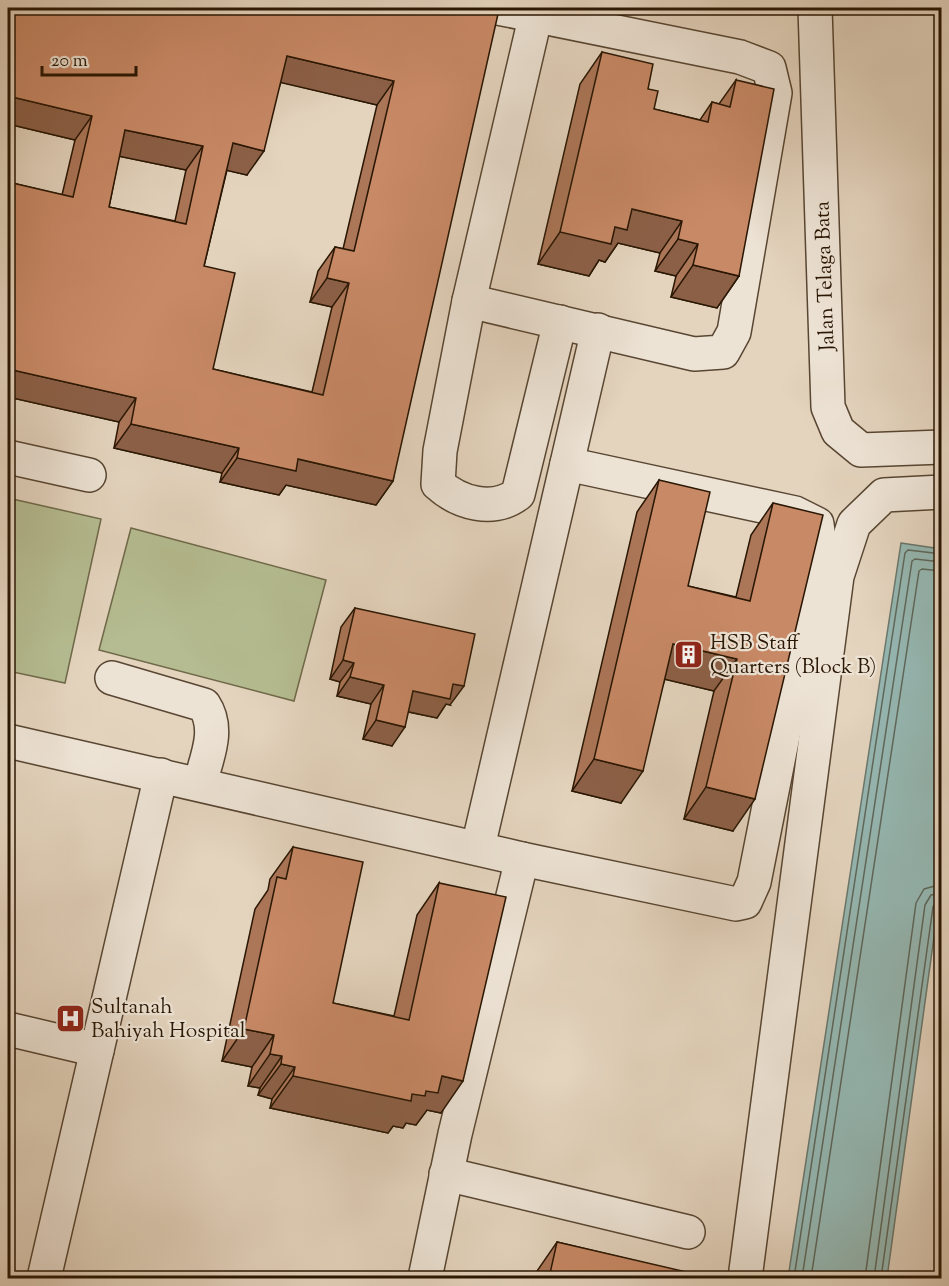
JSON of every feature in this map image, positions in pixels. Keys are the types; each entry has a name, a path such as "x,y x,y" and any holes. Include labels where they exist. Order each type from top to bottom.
{"street":[{"path":"470,301 694,354 723,352 734,332 776,93 769,68 740,57 498,8"},
{"name":"Jalan Telaga Bata","path":"815,8 828,407 838,431 861,450 942,447"},
{"path":"536,14 470,301 440,451 438,484 451,496 489,506 507,503 518,494 560,322"},
{"path":"478,848 598,330"},
{"path":"8,457 89,475"},
{"path":"8,741 200,783 522,859 736,904 745,902 754,882 820,549 817,524 795,513 567,464"},
{"path":"745,1278 814,729 837,576 854,524 884,495 942,492"},
{"path":"112,678 204,705 212,717 212,738 200,783"},
{"path":"44,1278 161,775"},
{"path":"425,1278 446,1174 522,859"},
{"path":"8,1029 97,1050"},
{"path":"446,1174 688,1232"}],"green space":[{"path":"8,498 101,519 65,683 8,671"},
{"path":"131,528 326,580 294,701 99,650"}],"water":[{"path":"901,543 941,549 941,886 887,1278 788,1278"}],"building":[{"path":"8,8 470,8 498,14 393,481 298,459 296,471 237,458 239,448 131,424 136,398 8,369 10,348 8,348 8,182 73,197 92,116 8,96","holes":["287,56 394,81 354,251 335,247 327,278 349,283 323,395 213,369 235,273 204,266 233,143 264,151","125,130 203,146 186,224 109,207"]},
{"path":"602,52 653,64 648,89 658,91 654,109 708,122 712,102 730,107 736,80 774,89 739,276 693,265 698,244 678,239 682,221 632,209 627,230 615,227 611,244 560,232"},
{"name":"HSB Staff Quarters (Block B)","path":"659,480 710,492 688,586 750,601 773,503 823,515 755,799 706,787 737,659 673,644 643,771 594,759"},
{"path":"355,608 475,634 464,686 453,684 450,699 413,691 405,727 376,720 384,685 350,677 354,663 343,660"},
{"path":"293,847 363,862 333,1003 409,1020 439,883 506,897 463,1081 442,1076 438,1093 426,1091 425,1096 412,1094 411,1101 293,1076 295,1067 281,1064 282,1056 270,1054 274,1035 244,1029 277,877 286,879"},
{"path":"557,1242 708,1277 708,1278 549,1278"}],"place":[{"name":"HSB Staff Quarters (Block B)","path":"689,654"},
{"name":"Sultanah Bahiyah Hospital","path":"70,1018"}]}
